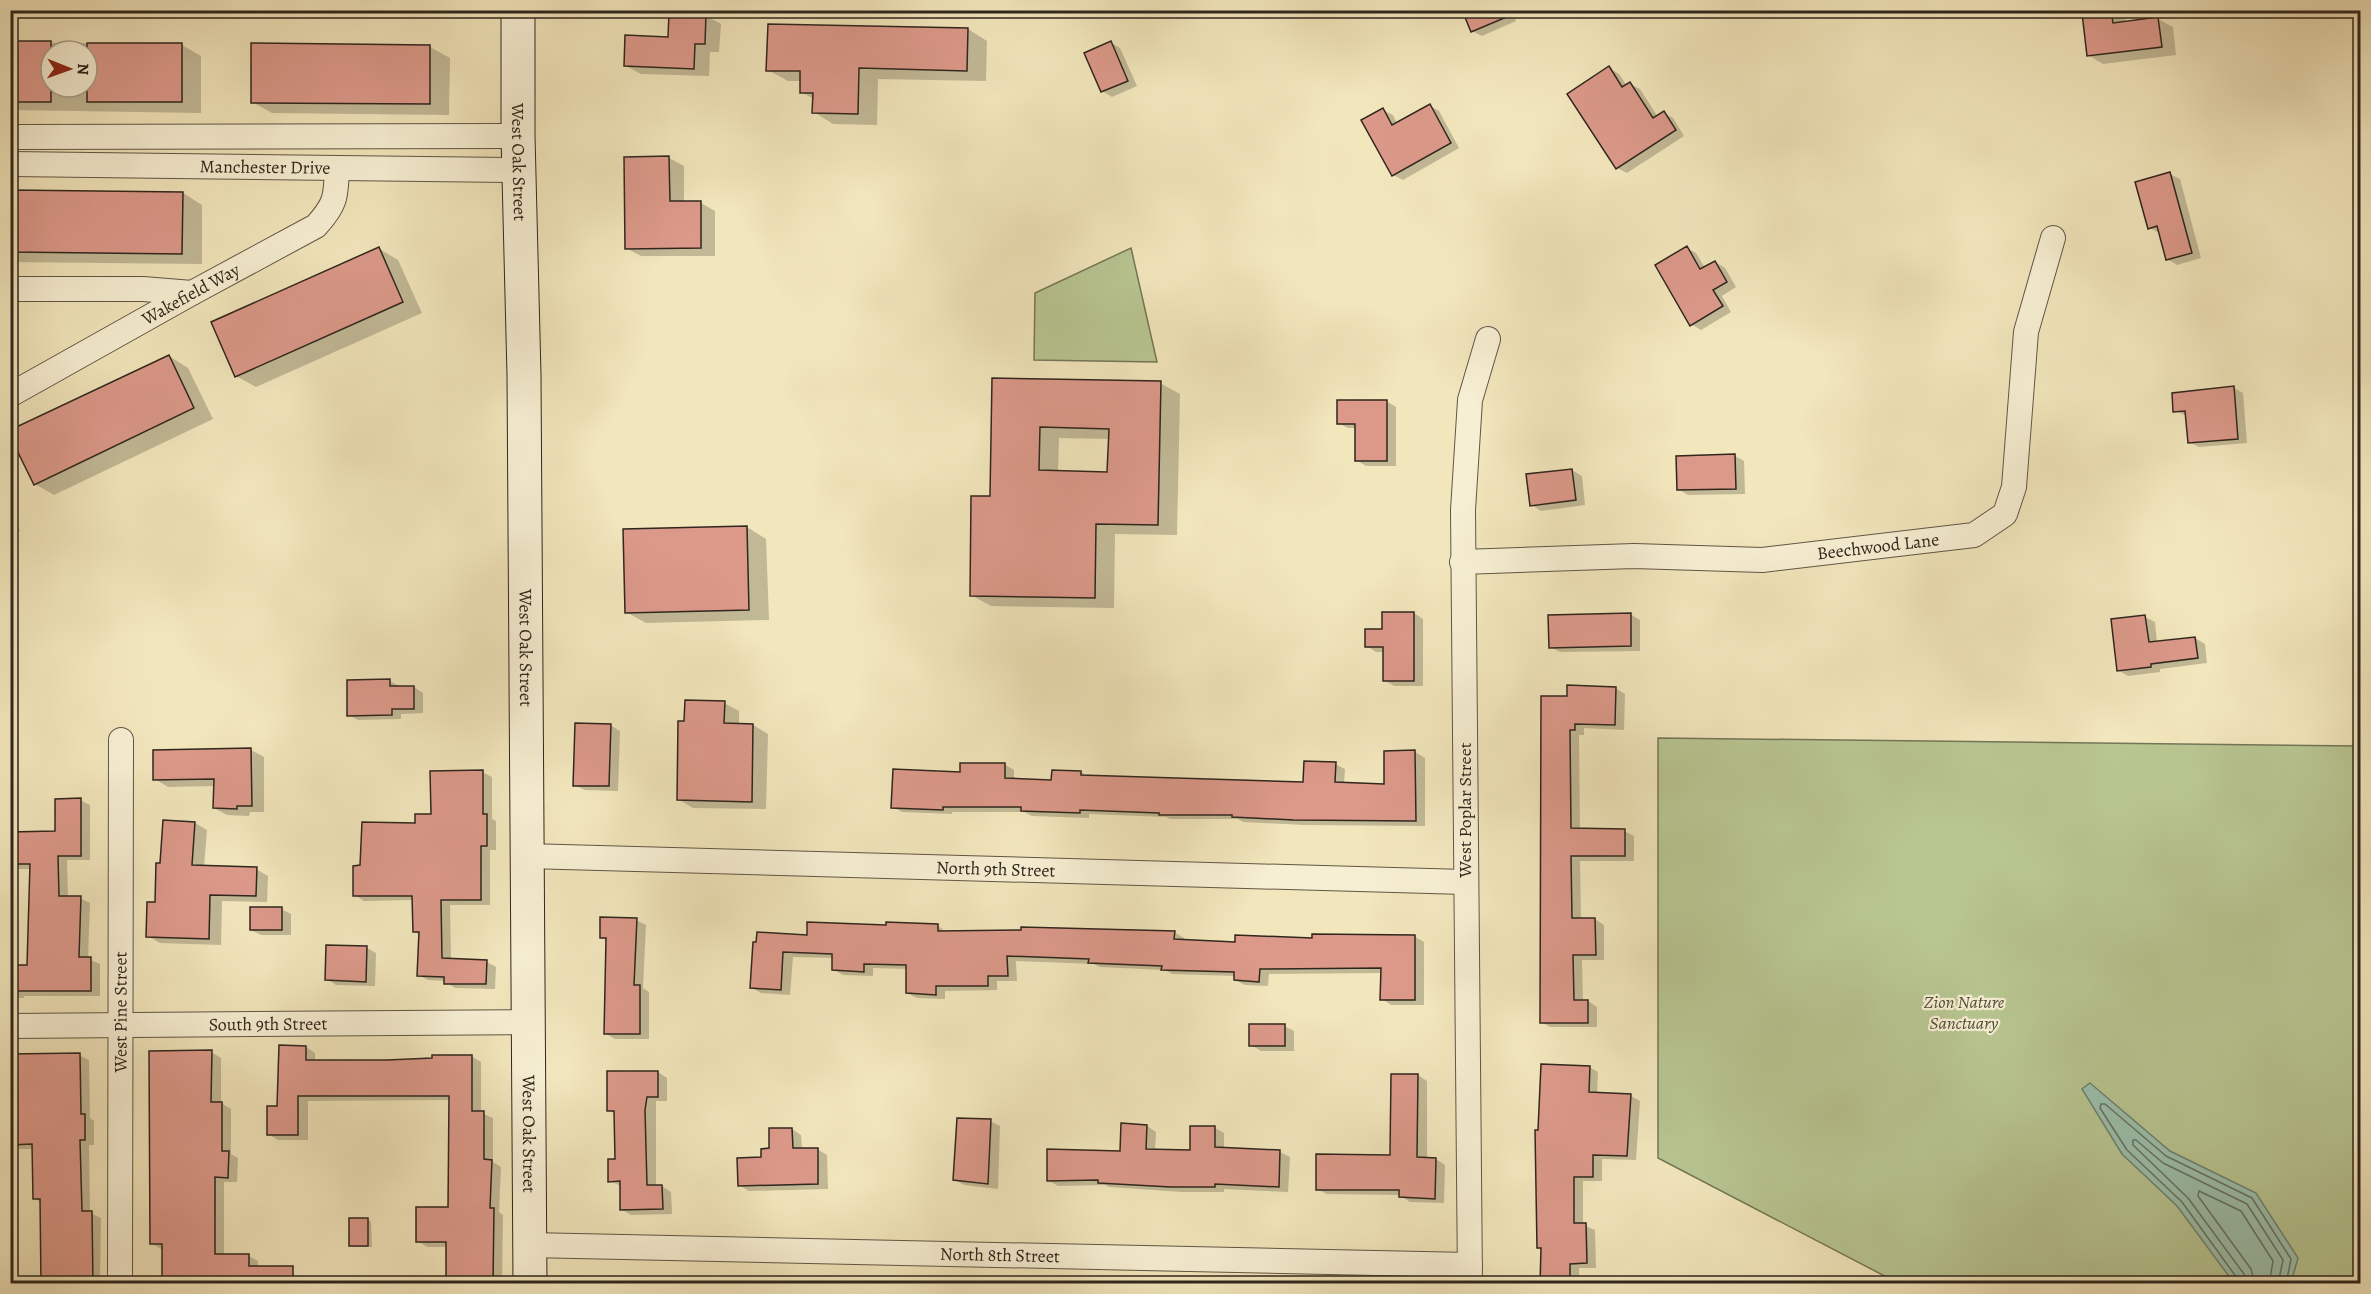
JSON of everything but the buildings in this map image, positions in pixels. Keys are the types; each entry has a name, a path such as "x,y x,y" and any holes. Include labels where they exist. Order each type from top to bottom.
{"main road":[{"name":"West Oak Street","path":"518,10 518,136 524,386 530,1284"}],"street":[{"name":"Manchester Drive","path":"10,137 518,136"},
{"name":"Manchester Drive","path":"10,164 519,170"},
{"name":"Wakefield Way","path":"10,395 316,226 332,209 337,168"},
{"name":"Beechwood Lane","path":"1462,562 1634,556 1762,560 1974,535 2005,514 2014,487 2026,332 2053,238"},
{"path":"10,289 143,289 192,293"},
{"name":"West Poplar Street","path":"1470,1274 1463,510 1470,400 1488,339"},
{"name":"West Pine Street","path":"120,1284 121,740"},
{"name":"North 9th Street","path":"526,856 1465,882"},
{"name":"South 9th Street","path":"10,1026 119,1027 527,1022"},
{"name":"North 8th Street","path":"529,1245 1470,1274"}],"green space":[{"path":"1131,248 1157,362 1034,360 1035,293"},
{"name":"Zion Nature Sanctuary","path":"1658,738 2360,746 2360,1283 1898,1283 1658,1158"}],"water":[{"path":"2090,1083 2170,1151 2256,1193 2298,1258 2291,1283 2234,1283 2177,1206 2122,1154 2082,1089"}]}
